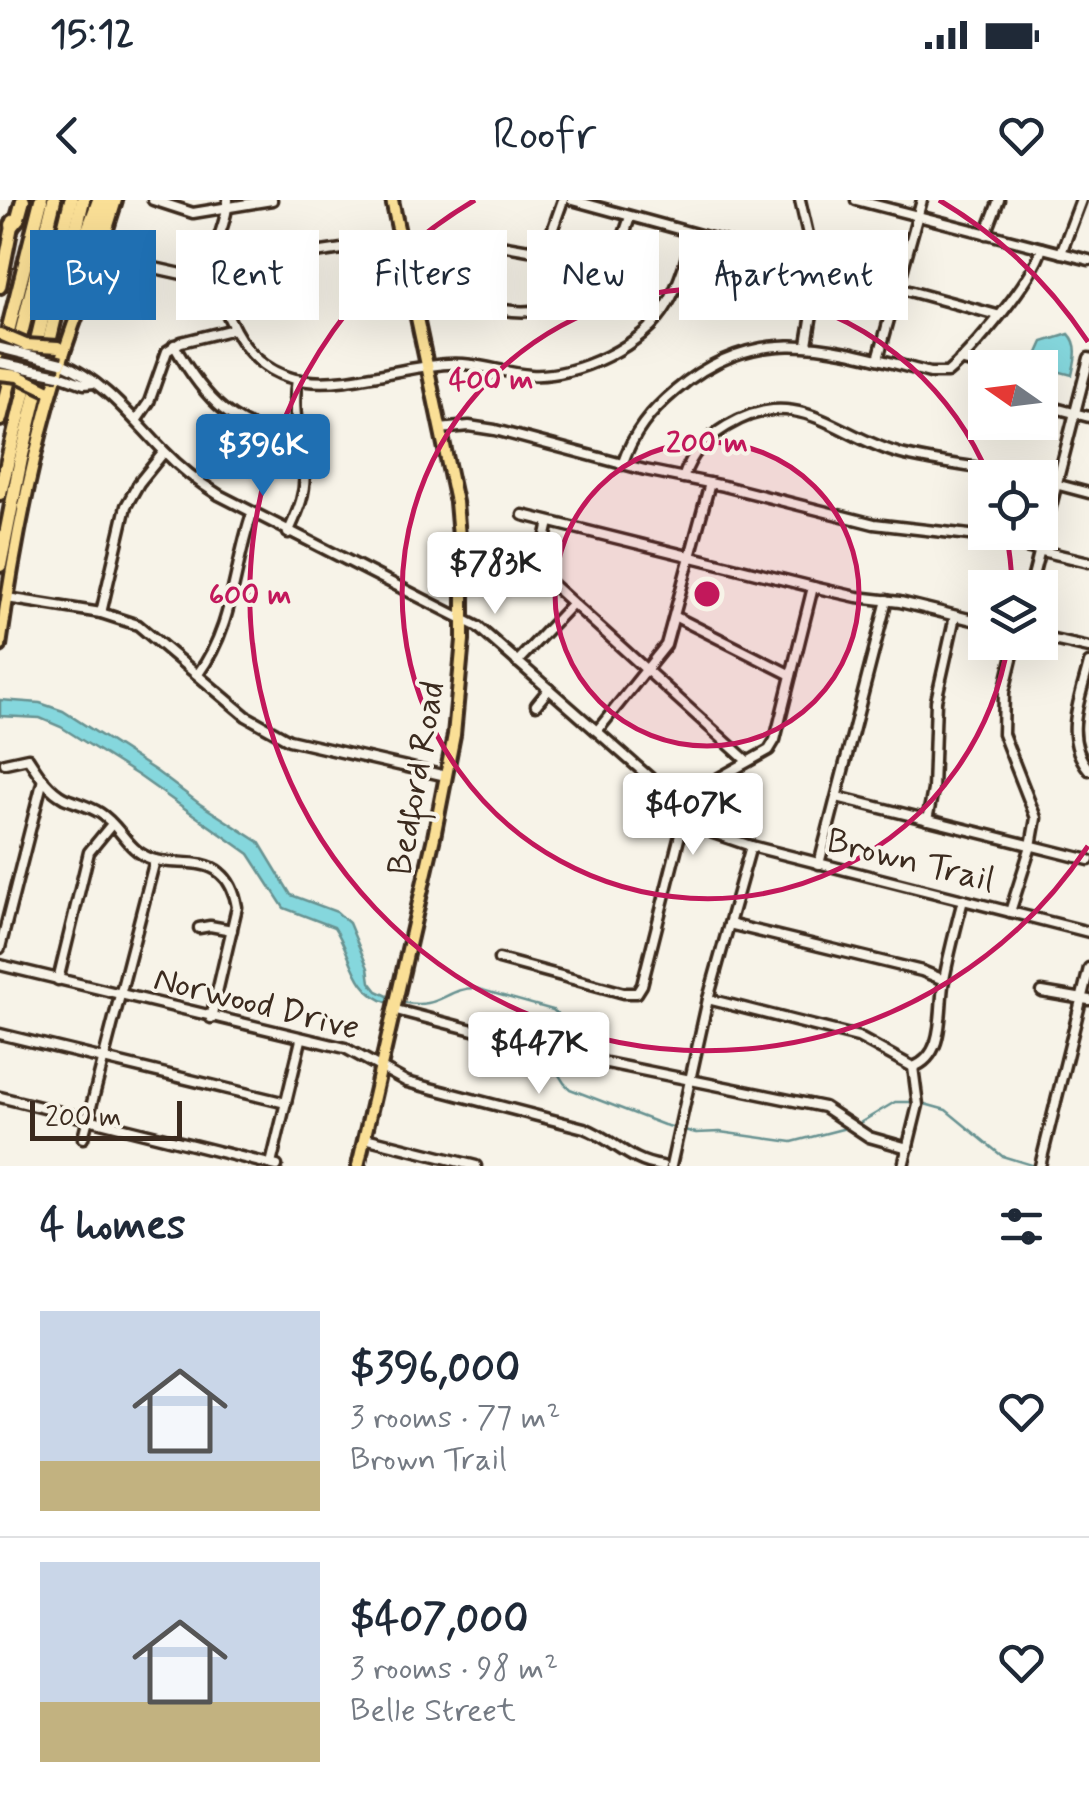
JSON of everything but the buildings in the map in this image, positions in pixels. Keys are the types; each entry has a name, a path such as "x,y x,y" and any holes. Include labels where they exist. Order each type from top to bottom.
{"highway":[{"path":"12,225 18,218 20,200"},
{"path":"0,363 30,242 28,228 38,200"},
{"path":"0,418 54,200"},
{"path":"0,565 71,200"},
{"path":"0,493 24,389 84,200"},
{"path":"47,322 62,306 106,201"},
{"path":"99,230 106,201"}],"main road":[{"name":"Bedford Road","path":"392,200 398,230"},
{"path":"0,287 12,225"},
{"path":"0,646 27,490 49,396 60,369 63,344 74,320"},
{"name":"Bedford Road","path":"358,1166 398,1005 446,776 460,685 464,619 456,502 418,320"},
{"path":"0,334 26,345 63,344"},
{"path":"0,374 18,376 49,396"}],"street":[{"path":"152,200 193,213 227,204 272,200"},
{"path":"507,246 529,250 544,241 552,231 563,200"},
{"path":"572,200 679,230"},
{"path":"800,200 807,230"},
{"path":"856,200 1089,260"},
{"path":"908,250 922,200"},
{"path":"986,234 999,200"},
{"path":"1062,253 1081,200"},
{"path":"220,230 227,204"},
{"path":"507,310 537,310 566,302 600,278 617,251 630,217"},
{"path":"622,465 643,422 696,374 736,353 760,346 807,344 942,374 960,360 1032,272 1042,248"},
{"path":"231,320 250,352 268,369 297,380 342,380 462,364 540,376 561,374 603,358 644,332 661,314 679,278"},
{"path":"908,291 997,315"},
{"path":"807,344 812,320"},
{"path":"878,359 889,320"},
{"path":"136,421 149,402 163,356 174,345 234,329"},
{"path":"174,345 199,387 226,414 263,433 300,441"},
{"name":"Brown Trail","path":"0,348 60,369 84,384 94,383 194,480 288,533 464,619 713,833 1089,932"},
{"path":"1058,477 1089,358"},
{"path":"960,360 968,362"},
{"name":"Brown Trail","path":"0,363 60,369"},
{"path":"288,533 303,495 304,471 294,406 297,380"},
{"path":"683,478 696,450 711,435 750,414 784,409 822,418 896,453 968,466"},
{"path":"1058,409 1089,417"},
{"path":"440,430 480,427 874,524 968,535"},
{"path":"101,613 126,506 164,452"},
{"path":"597,731 666,645 710,484"},
{"path":"1058,485 1089,493"},
{"path":"198,674 211,657 224,627 252,514"},
{"path":"523,515 813,588 968,619"},
{"path":"549,522 540,572 747,761"},
{"path":"1044,550 1089,562"},
{"path":"498,959 624,993 637,993 688,811 716,779 773,746 813,588"},
{"path":"7,598 101,613 138,625 246,716 288,740 446,776"},
{"path":"820,864 887,600"},
{"path":"517,662 572,604"},
{"path":"928,820 936,700 954,616"},
{"path":"676,617 791,675"},
{"path":"1058,640 1089,648"},
{"path":"1010,912 1032,846 1036,818 1003,734 1004,692 1012,660"},
{"path":"1089,663 1073,731 1076,750 1089,770"},
{"path":"536,705 549,689"},
{"path":"5,763 28,758 55,792 102,814 133,849 155,860 220,872 237,902 211,1018"},
{"path":"0,948 43,779"},
{"path":"837,797 1089,860"},
{"path":"58,980 89,852 112,824"},
{"path":"671,1166 708,999 751,846"},
{"path":"83,1138 155,860"},
{"path":"914,1067 928,1057 937,1036 944,980 963,900"},
{"path":"729,924 922,971 944,980"},
{"path":"199,928 232,930"},
{"name":"Norwood Drive","path":"0,965 350,1050 408,1082 584,1128 600,1134 636,1160 662,1166"},
{"path":"1040,1165 1085,999 1089,968"},
{"path":"1042,992 1085,999"},
{"path":"708,999 858,1037 914,1067"},
{"path":"398,1005 527,1044"},
{"path":"0,1034 286,1104"},
{"path":"0,1097 274,1165 302,1040"},
{"path":"596,1054 602,1062 829,1109 869,1137 908,1148"},
{"path":"903,1166 917,1100 914,1067"},
{"path":"366,1138 476,1166"}],"water":[{"path":"1069,334 1076,348 1072,375 1058,371 1058,350 1039,350 1043,342"},
{"path":"0,700 40,703 63,711 259,842 291,895 337,912 349,923 370,982 390,997 389,1003 368,991 334,927 284,908 249,854 139,776 61,727 40,718 0,716"}],"waterway":[{"path":"402,1002 425,1004 475,988 553,1010 559,1015 555,1064 570,1089 664,1125 696,1133 720,1132 792,1142 850,1127"},
{"path":"858,1124 895,1102 913,1102"},
{"path":"921,1103 946,1110 1002,1156 1035,1166"}]}
